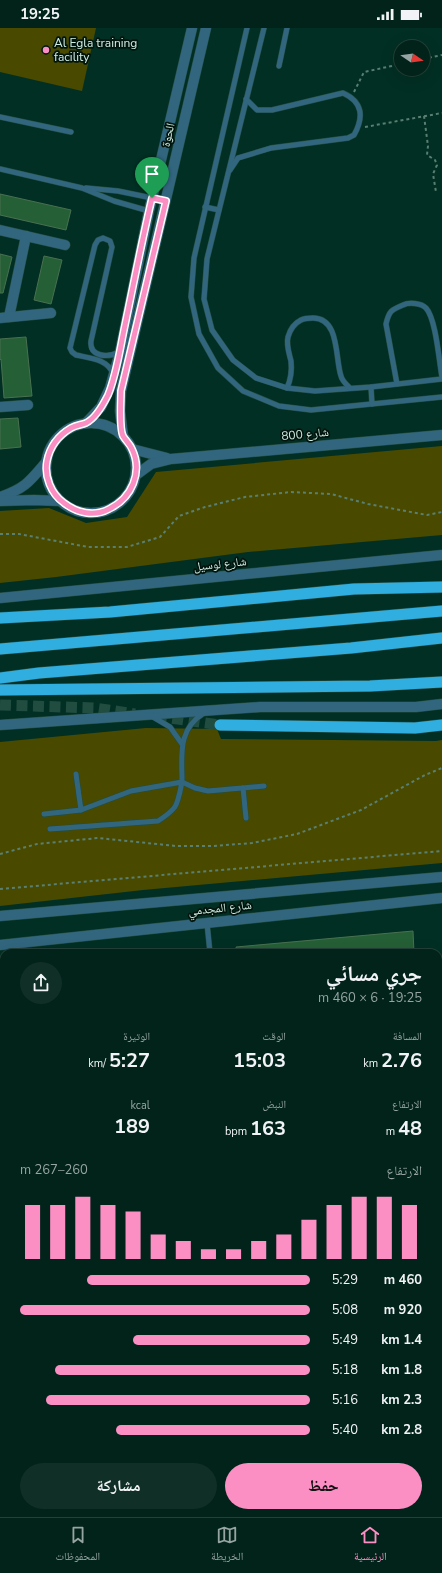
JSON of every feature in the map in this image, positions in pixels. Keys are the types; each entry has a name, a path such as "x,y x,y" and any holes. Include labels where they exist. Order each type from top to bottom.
{"highway":[{"path":"0,618 110,612 354,589 442,587"},
{"path":"0,649 442,611"},
{"path":"0,678 39,673 351,648 442,638"},
{"path":"0,690 370,686 441,682"},
{"path":"220,725 407,728 442,725"}],"street":[{"name":"الحوة","path":"86,423 104,402 120,352 149,211 192,28"},
{"name":"الحوة","path":"123,436 120,411 121,391 206,28"},
{"path":"152,198 166,201"},
{"path":"149,211 163,214"},
{"path":"0,230 65,245"},
{"path":"26,236 5,317 51,313"},
{"path":"0,407 28,405"},
{"path":"86,423 100,423 112,428 123,436 132,449 136,466 136,476 126,497 117,506 106,511 94,513 82,512 70,508 60,501 52,489 47,476 47,461 51,447 60,435 72,427 86,423"},
{"name":"شارع 800","path":"136,476 151,464 171,459 442,435"},
{"name":"شارع 800","path":"132,449 171,459"},
{"path":"0,497 20,490 47,461"},
{"path":"0,501 60,501"},
{"name":"شارع لوسيل","path":"0,598 442,555"},
{"path":"2,726 260,707 416,707 442,704"},
{"name":"شارع المجدمي","path":"0,916 442,877"},
{"name":"شارع المجدمي","path":"0,945 442,898"}],"lane":[{"path":"247,28 194,258 190,297 199,334 218,368 243,390 279,406 311,410 442,397"},
{"path":"264,28 207,259 204,298 212,330 233,360 256,378 287,388 314,391 371,387 397,384 442,378 432,317 425,307 418,304 406,304 392,309 388,315 386,324 397,384"},
{"path":"279,66 287,28"},
{"path":"228,172 238,158 252,153 271,148 348,138 354,135 358,128 360,119 360,112 357,102 351,96 343,93 272,110 256,110 246,99"},
{"path":"0,116 71,132"},
{"path":"0,169 82,188 118,191 152,198"},
{"path":"82,188 114,201 149,211"},
{"path":"205,207 219,210"},
{"path":"113,377 111,369 105,363 76,355 70,348 95,245 98,240 103,238 110,241 112,246 91,341 91,347 94,352 105,356 120,352"},
{"path":"287,388 292,371 291,360 288,352 288,336 297,322 303,318 317,318 325,321 331,328 336,343 341,378 350,388"},
{"path":"371,387 372,404"},
{"path":"50,829 158,821 172,812 178,801 182,782 182,744 191,725 208,711"},
{"path":"144,715 164,722 174,732 182,744"},
{"path":"76,774 81,810"},
{"path":"44,814 81,810 132,791 182,782 195,788 208,790 264,786"},
{"path":"242,788 246,818"},
{"path":"207,923 210,949"}],"path":[{"path":"430,58 442,55"},
{"path":"351,96 364,72 394,66"},
{"path":"358,128 442,113"},
{"path":"424,116 428,146 427,155 435,160 437,165 433,174 436,192"},
{"path":"0,534 19,534 88,548 126,547 160,537 179,516 205,507 245,497 291,492 331,494 368,504 427,515 442,512"},
{"path":"0,854 37,844 98,838 176,846 214,846 260,842 297,834 361,810 425,775 442,768"},
{"path":"0,889 442,851"}],"shaded area":[{"name":"Al Egla training facility","path":"0,28 96,28 82,91 0,72"},
{"path":"442,446 442,535 248,552 0,583 0,511 49,508 86,523 127,517 156,472"},
{"path":"146,728 217,729 221,739 442,740 442,863 143,890 0,906 0,742"}],"building":[{"path":"0,194 71,210 66,230 0,215"},
{"path":"0,254 12,257 3,293 0,293"},
{"path":"44,256 62,260 51,304 34,300"},
{"path":"26,337 32,396 4,398 1,359 0,360 0,339"},
{"path":"18,418 21,447 0,449 0,419"},
{"path":"413,931 414,949 236,949 236,947"}],"tunnel":[{"path":"0,705 95,708 135,714"},
{"path":"156,716 220,725"}],"place":[{"name":"Al Egla training facility","path":"46,50"}],"route":[{"path":"152,198 166,201 121,391 120,411 123,436 132,449 135,458 136,476 126,497 117,506 106,511 94,513 82,512 70,508 60,501 52,489 47,476 47,461 51,447 60,435 72,427 86,423 92,418 101,408 108,395 120,352 152,198"}]}
